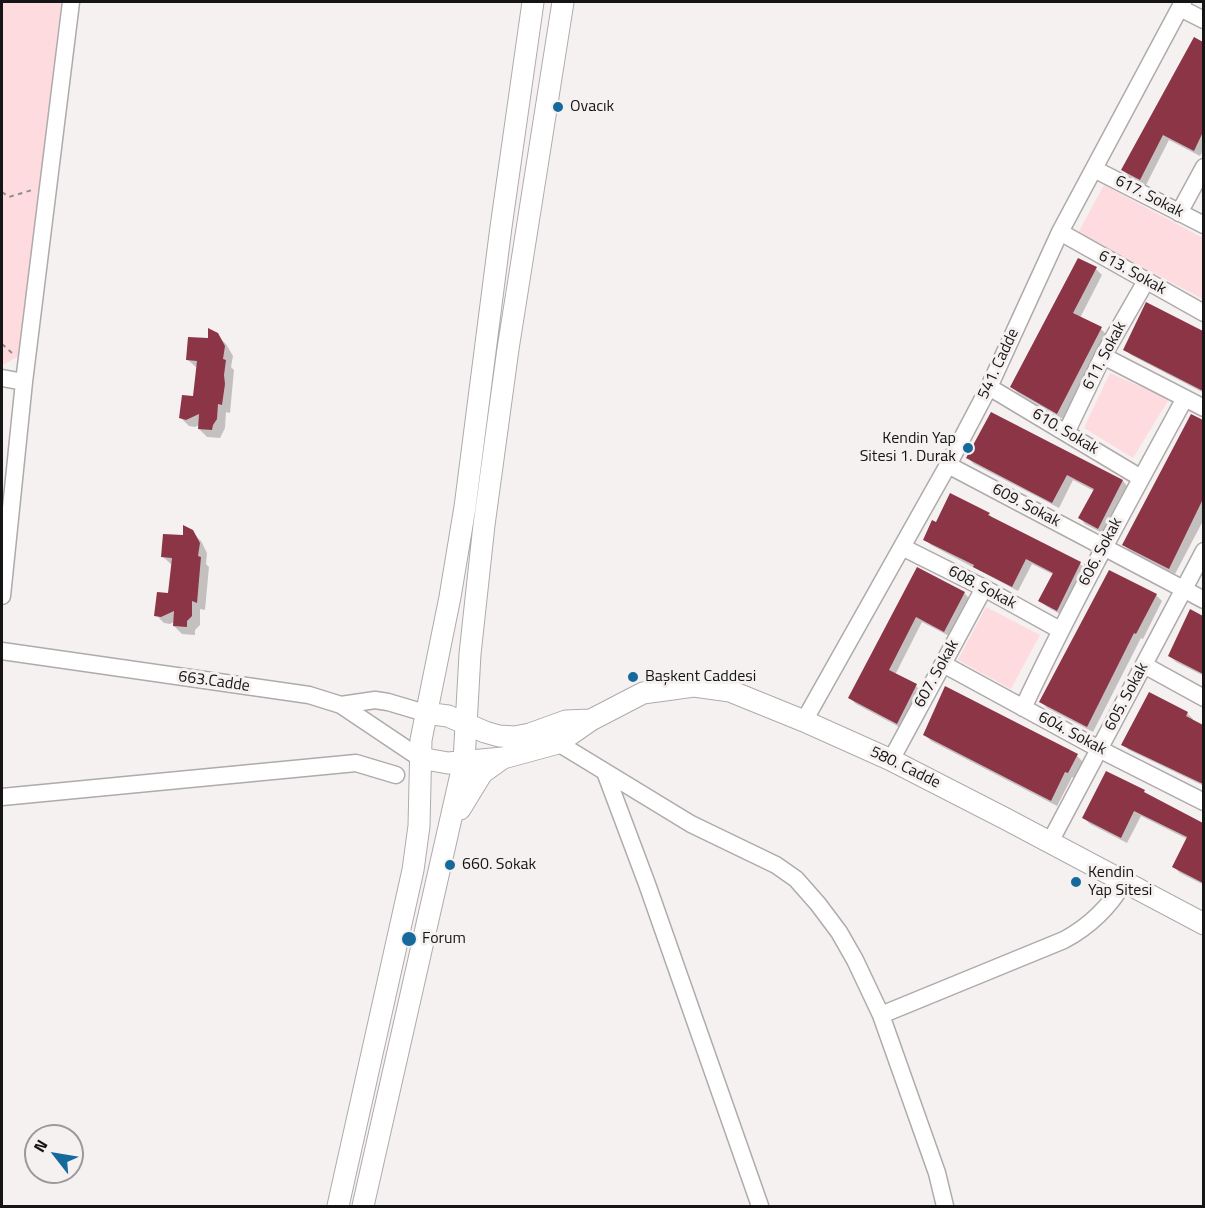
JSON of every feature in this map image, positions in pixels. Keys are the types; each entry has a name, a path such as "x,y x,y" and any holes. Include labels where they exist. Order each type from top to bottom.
{"main road":[{"path":"338,1206 412,870 419,826 420,758 425,713 450,597 465,507 533,2"},
{"path":"363,1206 464,761 470,654 484,525 508,348 563,2"},
{"name":"580. Cadde","path":"591,720 644,693 694,686 730,691 891,760 1203,924"},
{"path":"425,713 448,716 492,734 515,737 566,721 591,720"},
{"path":"420,758 448,763 503,758 558,743 591,720"},
{"path":"446,839 477,779 487,768 503,758"}],"street":[{"path":"2,596 24,382 71,2"},
{"path":"1182,4 1203,20"},
{"name":"541. Cadde","path":"804,721 948,465 988,387 1060,232 1182,4"},
{"path":"1179,213 1203,167"},
{"name":"617. Sokak","path":"1095,169 1203,225"},
{"name":"613. Sokak","path":"1060,232 1203,313"},
{"name":"611. Sokak","path":"1066,433 1103,356 1146,281"},
{"path":"1103,356 1203,408"},
{"path":"2,378 24,382"},
{"name":"610. Sokak","path":"988,387 1141,478"},
{"name":"606. Sokak","path":"1023,708 1103,547 1185,399"},
{"name":"609. Sokak","path":"948,465 1203,600"},
{"name":"608. Sokak","path":"903,548 984,588 1060,630"},
{"name":"605. Sokak","path":"1050,842 1203,551"},
{"name":"607. Sokak","path":"891,760 984,588"},
{"name":"663.Cadde","path":"2,651 309,695 341,705 375,700 425,713"},
{"name":"604. Sokak","path":"943,664 1099,749 1203,802"},
{"path":"1144,665 1203,698"},
{"path":"341,705 420,758"},
{"path":"558,743 691,824 776,865 796,879 818,904 839,932 855,960 881,1015 937,1173 945,1206"},
{"path":"2,797 356,763 396,775"},
{"path":"605,772 647,884 760,1206"},
{"path":"881,1015 1064,940 1100,915 1124,882"}],"path":[{"path":"2,192 9,197 48,184"}],"shaded area":[{"path":"2,2 61,2 20,355 5,364 2,364"},
{"path":"1104,185 1203,238 1203,299 1078,233"},
{"path":"1110,373 1169,399 1133,458 1084,428"},
{"path":"986,607 1040,635 1011,689 958,660"}],"building":[{"path":"1194,37 1203,42 1203,132 1194,151 1163,135 1140,180 1121,170"},
{"path":"1078,258 1097,267 1073,313 1102,327 1057,414 1010,387"},
{"path":"1146,302 1203,331 1203,391 1123,350"},
{"path":"208,328 218,333 225,346 223,359 226,360 222,405 218,404 217,419 212,430 198,429 199,414 186,420 179,418 182,395 193,396 197,361 186,360 188,337 208,338"},
{"path":"991,412 1123,480 1098,529 1078,518 1094,489 1067,475 1052,503 966,458"},
{"path":"1191,414 1203,420 1203,499 1169,569 1122,545"},
{"path":"950,493 1081,562 1057,611 1038,601 1053,573 1026,559 1012,587 923,540 932,520 936,522"},
{"path":"183,525 193,530 200,543 198,556 201,557 197,603 192,601 192,616 187,621 187,627 173,626 174,611 161,617 154,616 157,592 168,593 172,558 161,557 163,534 183,535"},
{"path":"917,567 965,592 944,632 916,617 889,670 917,684 897,724 848,698"},
{"path":"1109,570 1157,594 1136,634 1134,633 1087,727 1039,702"},
{"path":"1190,609 1203,616 1203,674 1168,656"},
{"path":"945,686 1078,754 1068,773 1065,772 1051,801 923,735"},
{"path":"1149,692 1188,712 1186,716 1203,725 1203,784 1121,745"},
{"path":"1106,771 1203,823 1203,883 1172,867 1187,837 1134,811 1121,838 1082,818"}],"place":[{"name":"Ovacık","path":"558,107"},
{"name":"Kendin Yap Sitesi 1. Durak","path":"968,448"},
{"name":"Başkent Caddesi","path":"633,677"},
{"name":"660. Sokak","path":"450,865"},
{"name":"Kendin Yap Sitesi","path":"1076,882"},
{"name":"Forum","path":"409,939"}]}
